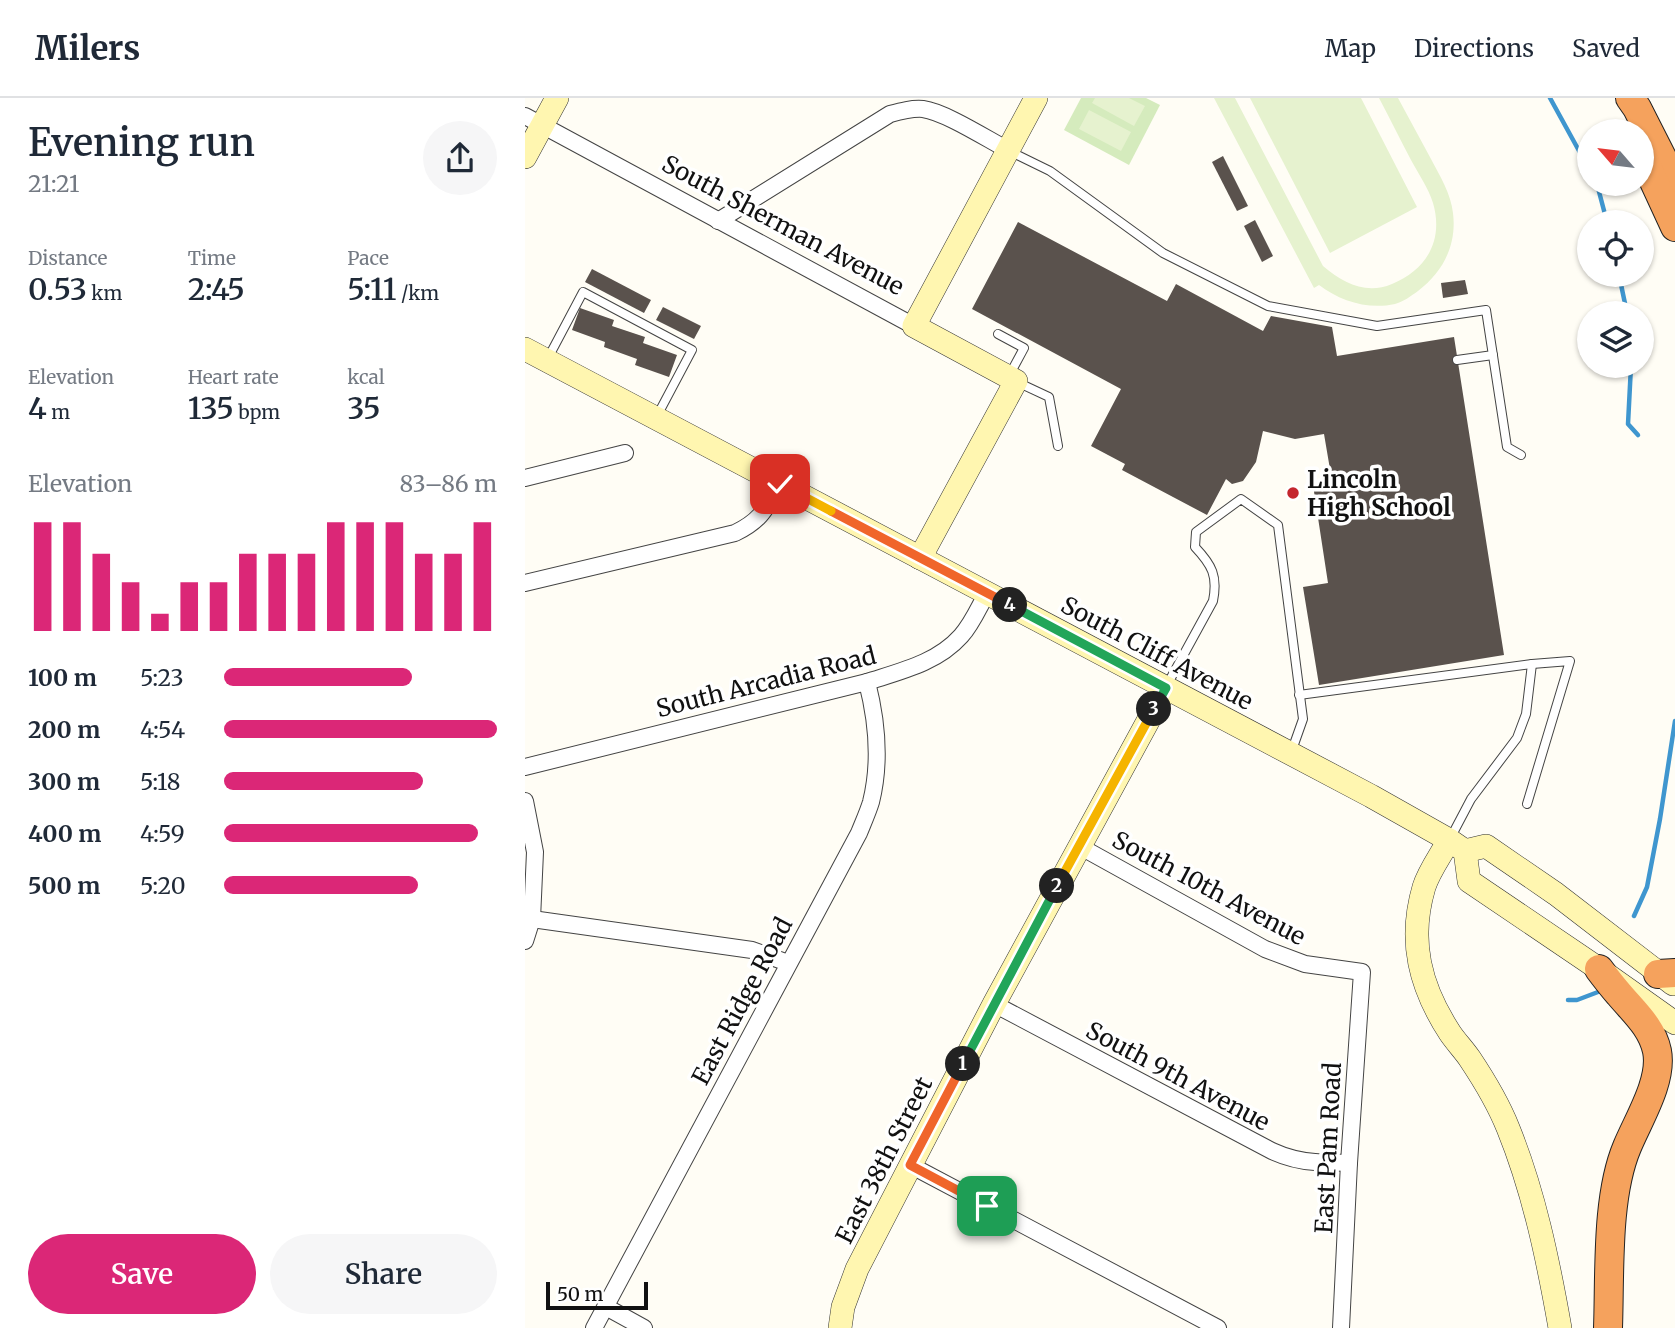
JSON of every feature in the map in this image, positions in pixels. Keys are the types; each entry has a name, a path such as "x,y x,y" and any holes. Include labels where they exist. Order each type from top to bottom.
{"highway":[{"path":"1615,98 1625,119"},
{"path":"1630,98 1675,183"},
{"path":"1654,181 1675,227"},
{"path":"1599,969 1645,1022 1655,1045 1658,1061 1653,1085 1625,1151 1615,1194 1608,1328"}],"street":[{"path":"525,157 534,120 557,98"},
{"path":"914,326 1036,98"},
{"path":"718,221 890,114 906,110 923,109 939,114 1008,150"},
{"name":"South Sherman Avenue","path":"534,120 1012,379"},
{"name":"South Cliff Avenue","path":"525,349 1371,796 1457,846 1486,846 1669,978"},
{"path":"920,558 1012,379"},
{"path":"525,478 625,453"},
{"path":"525,583 735,533 751,525 765,510 780,484"},
{"name":"South Arcadia Road","path":"525,767 867,682 921,664 940,654 963,635 987,593"},
{"name":"East Ridge Road","path":"594,1328 859,833 871,803 876,770 874,712 867,682"},
{"name":"East 38th Street","path":"840,1328 843,1307 857,1269 994,1004 1166,688"},
{"path":"525,801 535,852 532,919 525,941"},
{"name":"South 10th Avenue","path":"1079,846 1265,949 1305,964 1362,972"},
{"path":"1457,846 1469,881 1675,1023"},
{"path":"1457,846 1425,886 1416,930 1418,961 1428,991 1450,1033 1469,1057 1493,1096 1508,1128 1533,1200 1551,1275 1560,1328"},
{"path":"532,919 752,950 788,963"},
{"name":"East Pam Road","path":"1341,1328 1362,972"},
{"name":"South 9th Avenue","path":"994,1004 1272,1152 1288,1158 1349,1163"},
{"path":"910,1165 1218,1328"},
{"path":"606,1307 644,1328"}],"lane":[{"path":"1008,150 1050,171 1163,253 1268,306 1377,326 1486,310 1507,447 1521,455"},
{"path":"547,360 583,292 692,350 656,418"},
{"path":"998,334 1024,348 1012,379 1049,397 1058,446"},
{"path":"1457,360 1493,355"},
{"path":"1166,688 1215,594 1216,586 1208,561 1195,547 1196,532 1241,499 1278,525 1303,719 1291,754"},
{"path":"1299,695 1532,663 1570,661 1527,804"},
{"path":"1457,846 1471,799 1517,738 1526,714 1532,663"}],"green space":[{"path":"1081,98 1146,98 1160,105 1129,165 1064,130"},
{"path":"1095,98 1129,98 1145,106 1134,126 1092,103"},
{"path":"1214,98 1235,98 1323,266 1355,286 1373,288 1392,284 1414,271 1429,252 1436,230 1436,217 1429,192 1379,98 1398,98 1448,192 1452,206 1453,236 1446,257 1435,275 1407,299 1385,306 1355,303 1336,296 1319,285 1314,288"},
{"path":"1250,98 1361,98 1417,207 1330,253"},
{"path":"1089,110 1131,132 1121,151 1079,129"}],"building":[{"path":"1223,156 1248,206 1237,211 1212,162"},
{"path":"1255,220 1273,256 1262,262 1244,226"},
{"path":"1018,222 1167,301 1176,284 1263,331 1271,316 1332,327 1337,356 1454,337 1504,655 1319,685 1303,587 1328,583 1313,485 1332,481 1324,434 1295,439 1263,431 1256,462 1243,481 1232,484 1226,479 1207,515 1122,470 1125,464 1091,446 1121,389 972,309"},
{"path":"592,269 651,300 644,313 585,282"},
{"path":"1465,280 1468,294 1443,298 1441,283"},
{"path":"663,307 701,326 694,339 656,320"},
{"path":"580,308 614,320 612,326 645,337 643,343 677,355 669,377 635,365 637,359 604,347 605,342 572,330"}],"waterway":[{"path":"1550,98 1577,147"},
{"path":"1600,196 1604,210"},
{"path":"1622,287 1624,301"},
{"path":"1630,378 1628,424 1638,435"},
{"path":"1634,916 1647,887 1675,721"},
{"path":"1568,1000 1577,1000 1598,992"}],"place":[{"name":"Lincoln High School","path":"1293,493"}],"route":[{"path":"780,484 1166,688 994,1004 910,1165 987,1206"}]}
